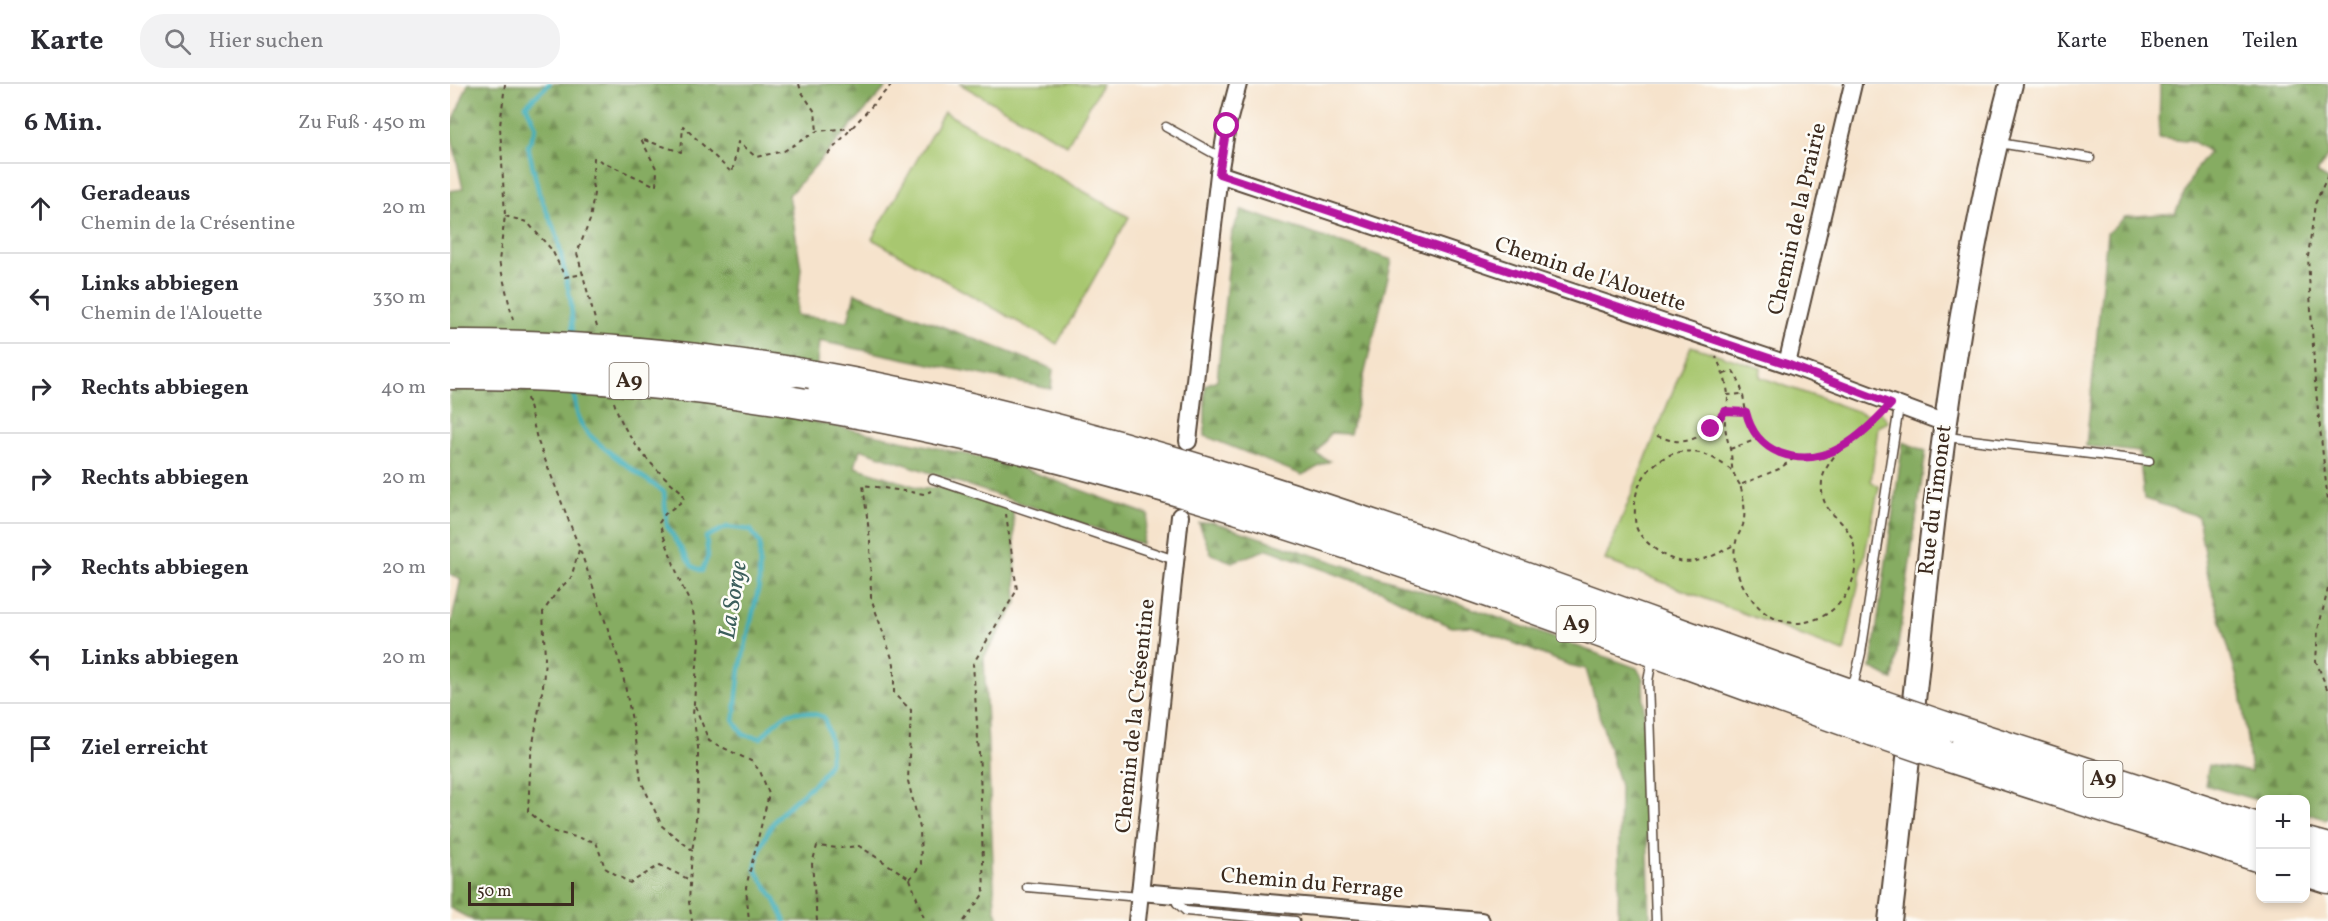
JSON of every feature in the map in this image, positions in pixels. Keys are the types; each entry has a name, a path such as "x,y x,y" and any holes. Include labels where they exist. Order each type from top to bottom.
{"highway":[{"name":"A9","path":"450,345 598,349 716,361 898,392 976,410 1207,472 1435,546 1851,694 1877,718"},
{"name":"A9","path":"450,374 557,376 635,381 722,391 940,429 1126,477 1341,543 1653,652 1877,718 1946,741 2256,856"},
{"name":"A9","path":"1946,741 2256,828"},
{"path":"2310,844 2328,849"},
{"path":"2310,872 2328,878"}],"main road":[{"name":"Rue du Timonet","path":"1890,921 1926,579 1958,332 1996,143 2011,84"}],"street":[{"path":"1188,441 1220,166 1238,84"},
{"name":"Chemin de la Prairie","path":"1787,364 1853,84"},
{"name":"Chemin de l'Alouette","path":"1220,166 1787,364 1895,406 1944,430"},
{"name":"Chemin de la Crésentine","path":"1137,921 1180,516"},
{"name":"Chemin du Ferrage","path":"1139,894 1176,895 1331,915 1481,921"}],"lane":[{"path":"1166,127 1220,166"},
{"path":"1996,143 2090,158"},
{"path":"1851,694 1862,642 1895,406"},
{"path":"1944,430 2149,461"},
{"path":"933,478 1175,560"},
{"path":"1653,652 1648,681 1656,921"},
{"path":"1027,888 1139,894"},
{"path":"1176,895 1177,903 1186,911 1295,921"}],"path":[{"path":"505,84 500,126 505,216 527,222 552,250 565,277 584,274"},
{"path":"800,84 801,92 815,112 817,131"},
{"path":"828,154 892,84"},
{"path":"597,327 577,253 590,220 594,193 592,183 594,158 656,186 657,170 641,139 681,152 683,126 732,173 738,142 756,157 784,151 817,131 852,128"},
{"path":"2328,175 2315,204 2308,256 2315,382 2328,502"},
{"path":"1716,357 1724,374 1727,395 1724,430 1730,449 1731,470"},
{"path":"1724,374 1733,371 1741,383 1752,430 1758,439 1772,449 1794,458 1819,457 1840,449"},
{"path":"1727,395 1743,393"},
{"path":"613,397 618,415 631,440 653,467 683,493 684,500 664,514 659,523 681,584 692,607 699,640 694,703 698,782 689,903 692,921"},
{"path":"1735,544 1700,562 1683,562 1661,554 1645,541 1636,527 1636,492 1645,474 1659,460 1691,451 1706,455 1731,470 1740,485 1744,508 1743,525 1735,544 1740,582 1752,602 1768,615 1787,622 1807,622 1827,615 1844,600 1854,578 1856,559 1851,538 1842,523 1829,513 1824,498 1822,480 1827,467 1840,449 1895,406"},
{"path":"1725,411 1746,412"},
{"path":"1657,436 1677,442 1695,438 1711,429 1725,411"},
{"path":"1730,449 1758,439"},
{"path":"1740,485 1779,469 1794,458"},
{"path":"910,879 921,864 920,828 908,781 911,710 894,694 894,664 871,598 870,540 863,485 924,494 948,484"},
{"path":"964,921 984,893 980,769 973,664 1017,591 1005,506"},
{"path":"690,880 660,865 630,883 605,868 596,842 551,831 528,811 531,755 543,686 545,658 543,612 571,578 579,547 621,666 636,740 641,781 662,826 692,850"},
{"path":"2328,589 2318,630 2316,661 2328,691"},
{"path":"694,703 709,741 751,762 760,771 769,794 746,887 749,921"},
{"path":"817,921 812,864 818,846 838,848 859,846 910,879 925,921"}],"green space":[{"path":"468,84 889,84 789,195 801,268 796,315 848,321 855,293 1053,369 1051,389 819,341 812,421 1007,463 1149,515 1142,544 860,449 855,467 923,489 938,487 1013,508 1017,603 984,657 995,908 1000,921 474,921 450,908 450,628 461,579 450,574 450,191 463,189 450,129"},
{"path":"960,84 1102,84 1067,145"},
{"path":"2160,84 2328,84 2328,155 2317,173 2328,180 2328,817 2325,819 2310,814 2310,795 2256,795 2256,800 2205,785 2209,765 2251,772 2241,692 2208,576 2198,516 2144,499 2139,452 2086,446 2107,233 2125,217 2175,213 2195,170 2209,152 2194,142 2159,138"},
{"path":"944,112 1129,217 1057,344 872,239"},
{"path":"1242,210 1392,260 1350,434 1330,433 1317,455 1330,461 1302,475 1205,436 1205,385 1217,380 1232,231"},
{"path":"1691,346 1761,368 1760,377 1870,416 1878,409 1888,422 1878,427 1871,481 1879,487 1844,652 1605,560"},
{"path":"1903,442 1926,451 1893,680 1871,668"},
{"path":"1212,522 1441,597 1637,668 1643,679 1650,921 1618,921 1620,786 1586,669 1569,665 1471,626 1451,627 1384,592 1268,549 1232,562 1211,554 1199,523"}],"waterway":[{"name":"La Sorge","path":"549,84 526,105 536,127 528,146 539,193 557,236 571,302 573,337"},
{"name":"La Sorge","path":"574,387 578,415 586,431 619,460 664,492 667,526 692,566 702,571 708,556 706,537 727,527 751,530 760,544 759,586 740,669 734,721 744,735 761,738 775,723 788,714 813,713 824,717 831,746 829,763 825,771 783,811 769,830 755,869 774,898 785,921"}],"route":[{"path":"1227,126 1219,174 1787,364 1891,404 1840,449 1819,457 1794,458 1772,449 1758,439 1752,430 1746,412 1725,411 1711,429"}]}
